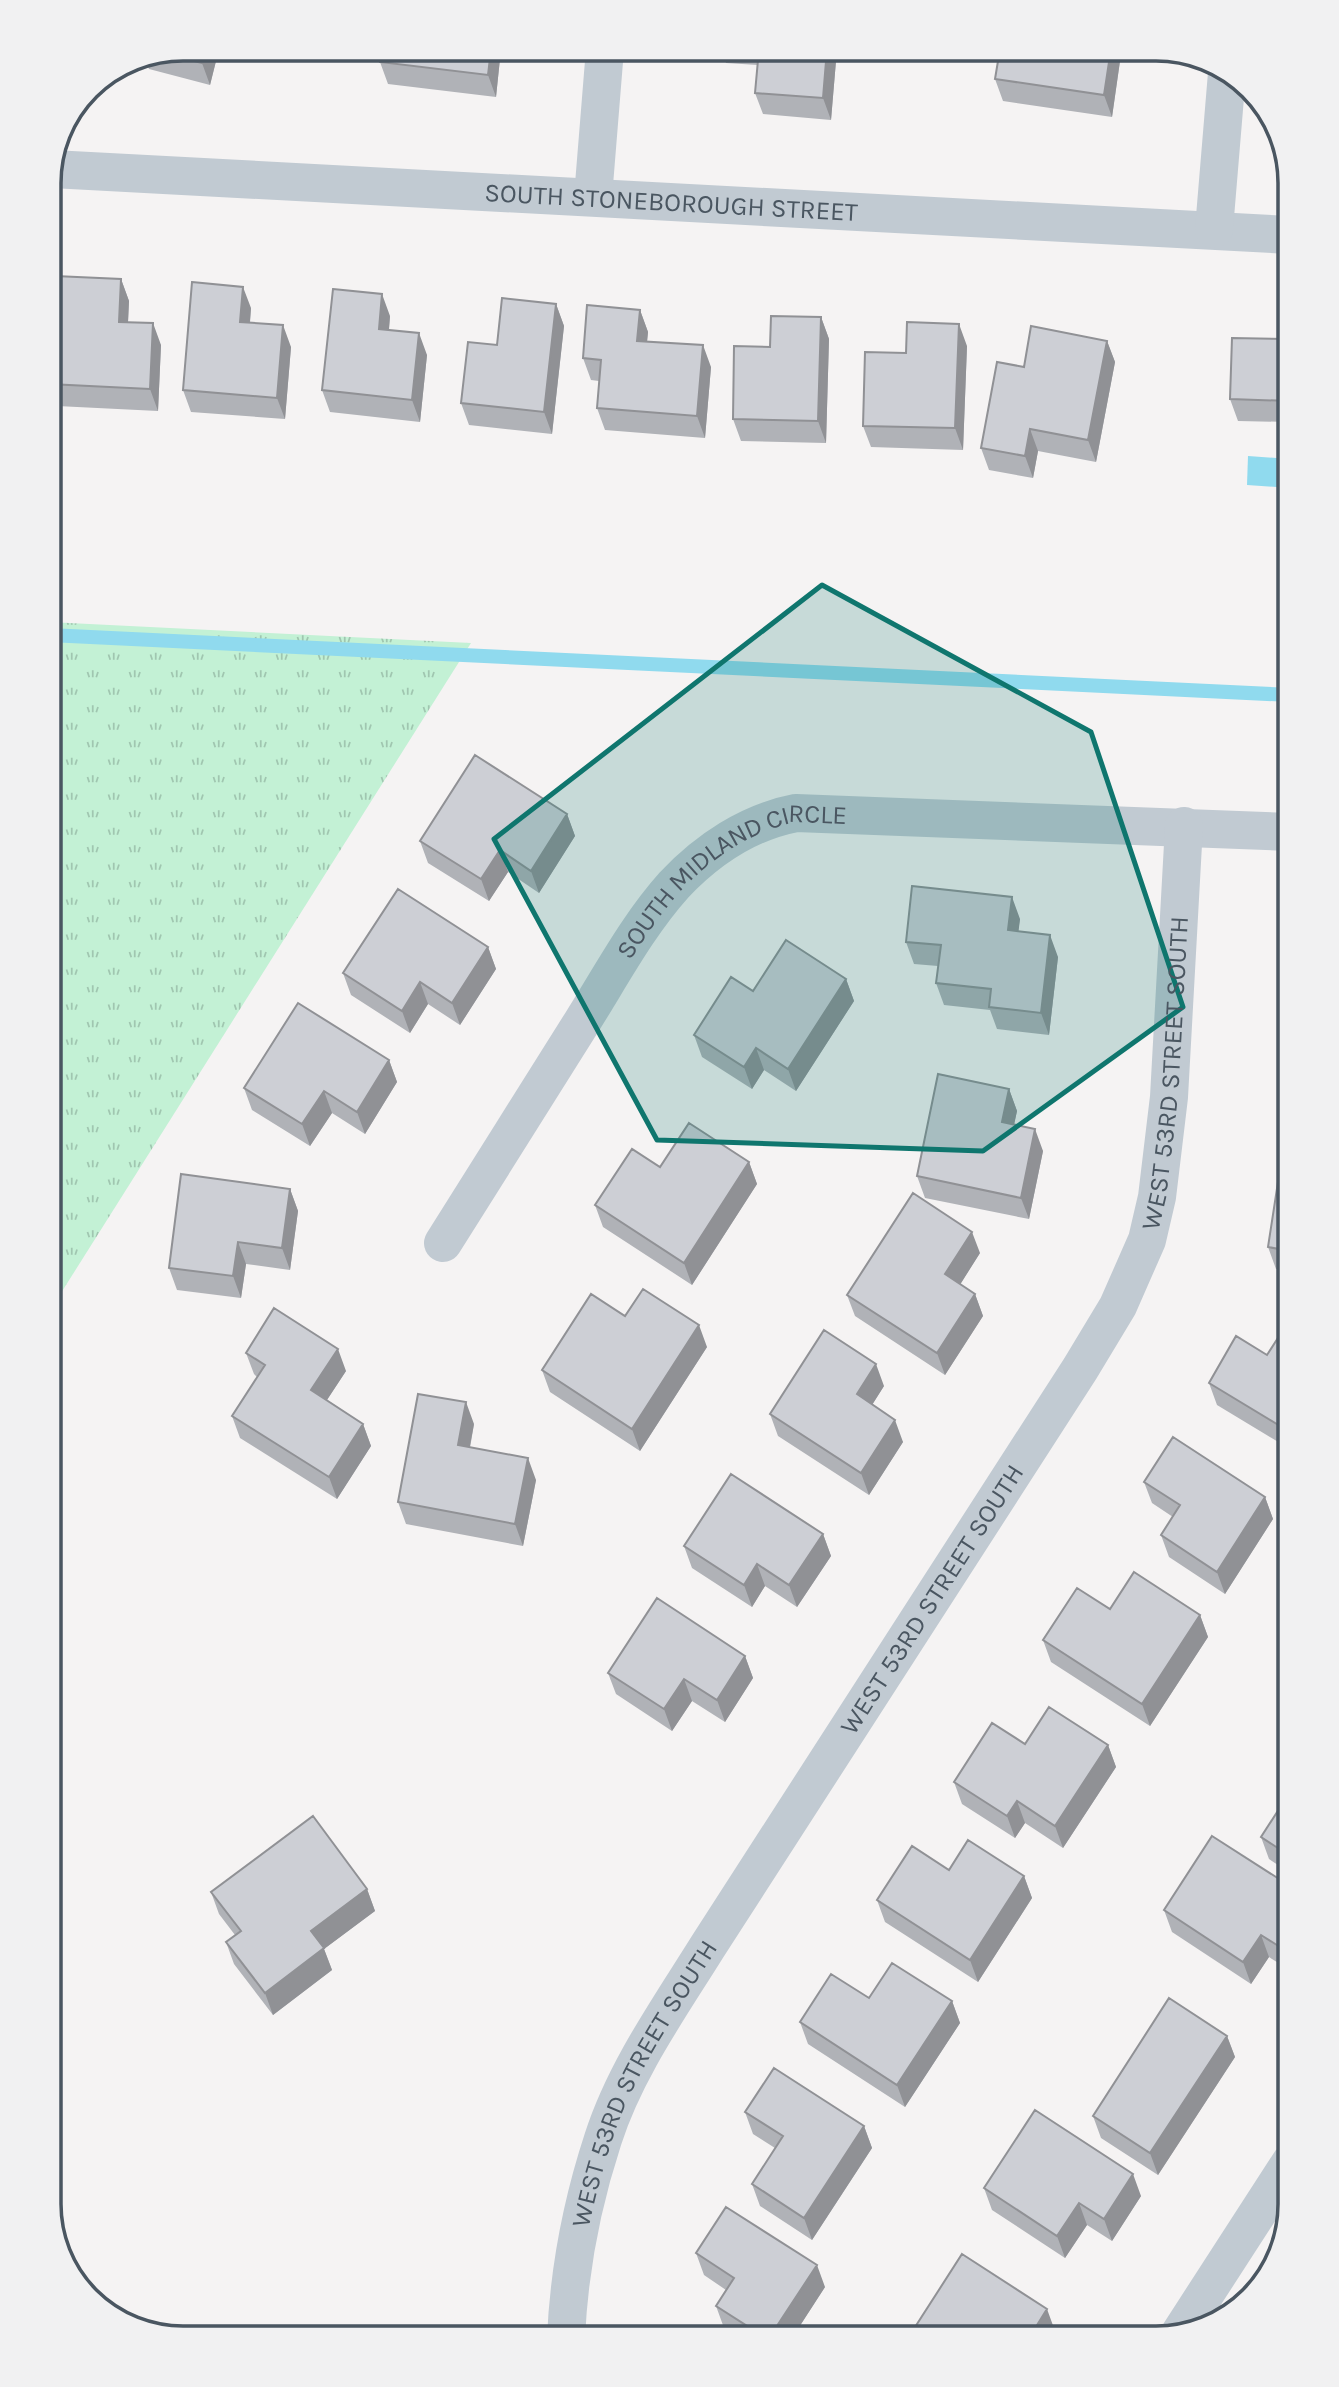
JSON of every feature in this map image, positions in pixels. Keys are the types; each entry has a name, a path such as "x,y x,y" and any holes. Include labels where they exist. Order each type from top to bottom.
{"street":[{"path":"593,197 604,61"},
{"path":"1214,229 1226,84"},
{"name":"SOUTH STONEBOROUGH STREET","path":"63,170 1278,234"},
{"name":"SOUTH MIDLAND CIRCLE","path":"443,1243 622,956 674,886 704,858 734,836 770,818 796,813 1278,831"},
{"name":"WEST 53RD STREET SOUTH","path":"567,2325 569,2282 576,2244 603,2138 623,2092 708,1946 1080,1369 1118,1306 1147,1240 1157,1197 1169,1097 1184,827"},
{"path":"1187,2322 1278,2182"}],"highlighted area":[{"path":"822,585 1091,732 1183,1007 983,1151 657,1140 494,839"}],"green space":[{"path":"62,623 471,643 61,1292"}],"water":[{"path":"1248,456 1278,458 1278,487 1247,485"}],"building":[{"path":"380,61 490,61 488,75"},
{"path":"758,62 826,62 823,98 755,93"},
{"path":"998,62 1109,62 1104,95 995,79"},
{"path":"62,276 121,279 119,322 153,323 150,389 62,385"},
{"path":"192,282 243,287 240,322 283,325 277,398 183,390"},
{"path":"333,289 382,294 379,329 419,333 412,400 322,390"},
{"path":"502,298 556,304 544,412 461,403 468,342 497,345"},
{"path":"587,305 640,310 637,341 703,345 697,416 597,408 601,360 583,358"},
{"path":"771,316 821,317 818,421 733,419 734,346 770,347"},
{"path":"907,322 959,324 955,428 863,426 865,352 906,353"},
{"path":"1031,326 1107,341 1088,440 1030,429 1025,456 981,448 997,362 1024,367"},
{"path":"1232,338 1278,339 1278,401 1230,399"},
{"path":"475,755 567,814 531,871 500,850 481,879 420,841"},
{"path":"912,886 1012,897 1008,930 1050,935 1041,1013 989,1007 991,989 936,983 941,945 906,942"},
{"path":"398,889 488,947 452,1003 420,982 402,1011 343,973"},
{"path":"786,940 846,979 788,1069 756,1048 744,1067 694,1035 731,977 753,991"},
{"path":"298,1003 389,1060 357,1112 324,1091 302,1124 244,1088"},
{"path":"938,1074 1009,1089 1002,1122 1035,1129 1021,1198 917,1176"},
{"path":"689,1123 749,1162 684,1263 595,1205 632,1149 660,1167"},
{"path":"181,1174 290,1189 282,1248 238,1242 233,1276 169,1268"},
{"path":"1278,1182 1278,1249 1268,1247"},
{"path":"913,1193 972,1232 945,1274 975,1294 937,1353 847,1295"},
{"path":"643,1289 699,1325 632,1429 542,1370 591,1294 625,1316"},
{"path":"274,1308 338,1349 311,1390 363,1424 329,1477 232,1416 265,1365 246,1353"},
{"path":"824,1330 876,1364 857,1394 895,1420 861,1473 770,1414"},
{"path":"1236,1336 1267,1355 1278,1338 1278,1425 1209,1383"},
{"path":"418,1394 466,1402 458,1445 528,1458 515,1524 398,1502"},
{"path":"1173,1437 1265,1497 1217,1572 1161,1535 1180,1505 1144,1482"},
{"path":"731,1474 823,1534 789,1585 757,1564 744,1585 684,1546"},
{"path":"1134,1572 1200,1615 1142,1704 1043,1640 1077,1588 1110,1609"},
{"path":"657,1598 745,1656 717,1700 684,1679 664,1709 608,1673"},
{"path":"1049,1707 1108,1745 1055,1826 1017,1801 1007,1816 954,1782 992,1723 1025,1744"},
{"path":"1278,1811 1278,1848 1261,1837"},
{"path":"313,1816 367,1889 311,1931 324,1948 265,1993 226,1942 241,1931 211,1892"},
{"path":"1212,1836 1278,1878 1278,1946 1261,1935 1243,1962 1164,1910"},
{"path":"968,1840 1024,1876 970,1960 877,1900 912,1846 949,1870"},
{"path":"892,1963 952,2001 897,2085 800,2022 831,1974 869,1998"},
{"path":"1169,1998 1227,2036 1150,2153 1093,2116"},
{"path":"774,2068 864,2126 804,2218 752,2184 783,2136 745,2112"},
{"path":"1035,2110 1133,2174 1104,2219 1079,2203 1057,2236 984,2188"},
{"path":"726,2207 817,2265 777,2326 747,2326 716,2306 734,2278 696,2253"},
{"path":"962,2254 1047,2309 1037,2326 916,2326"}],"waterway":[{"path":"62,636 1278,694"}]}
